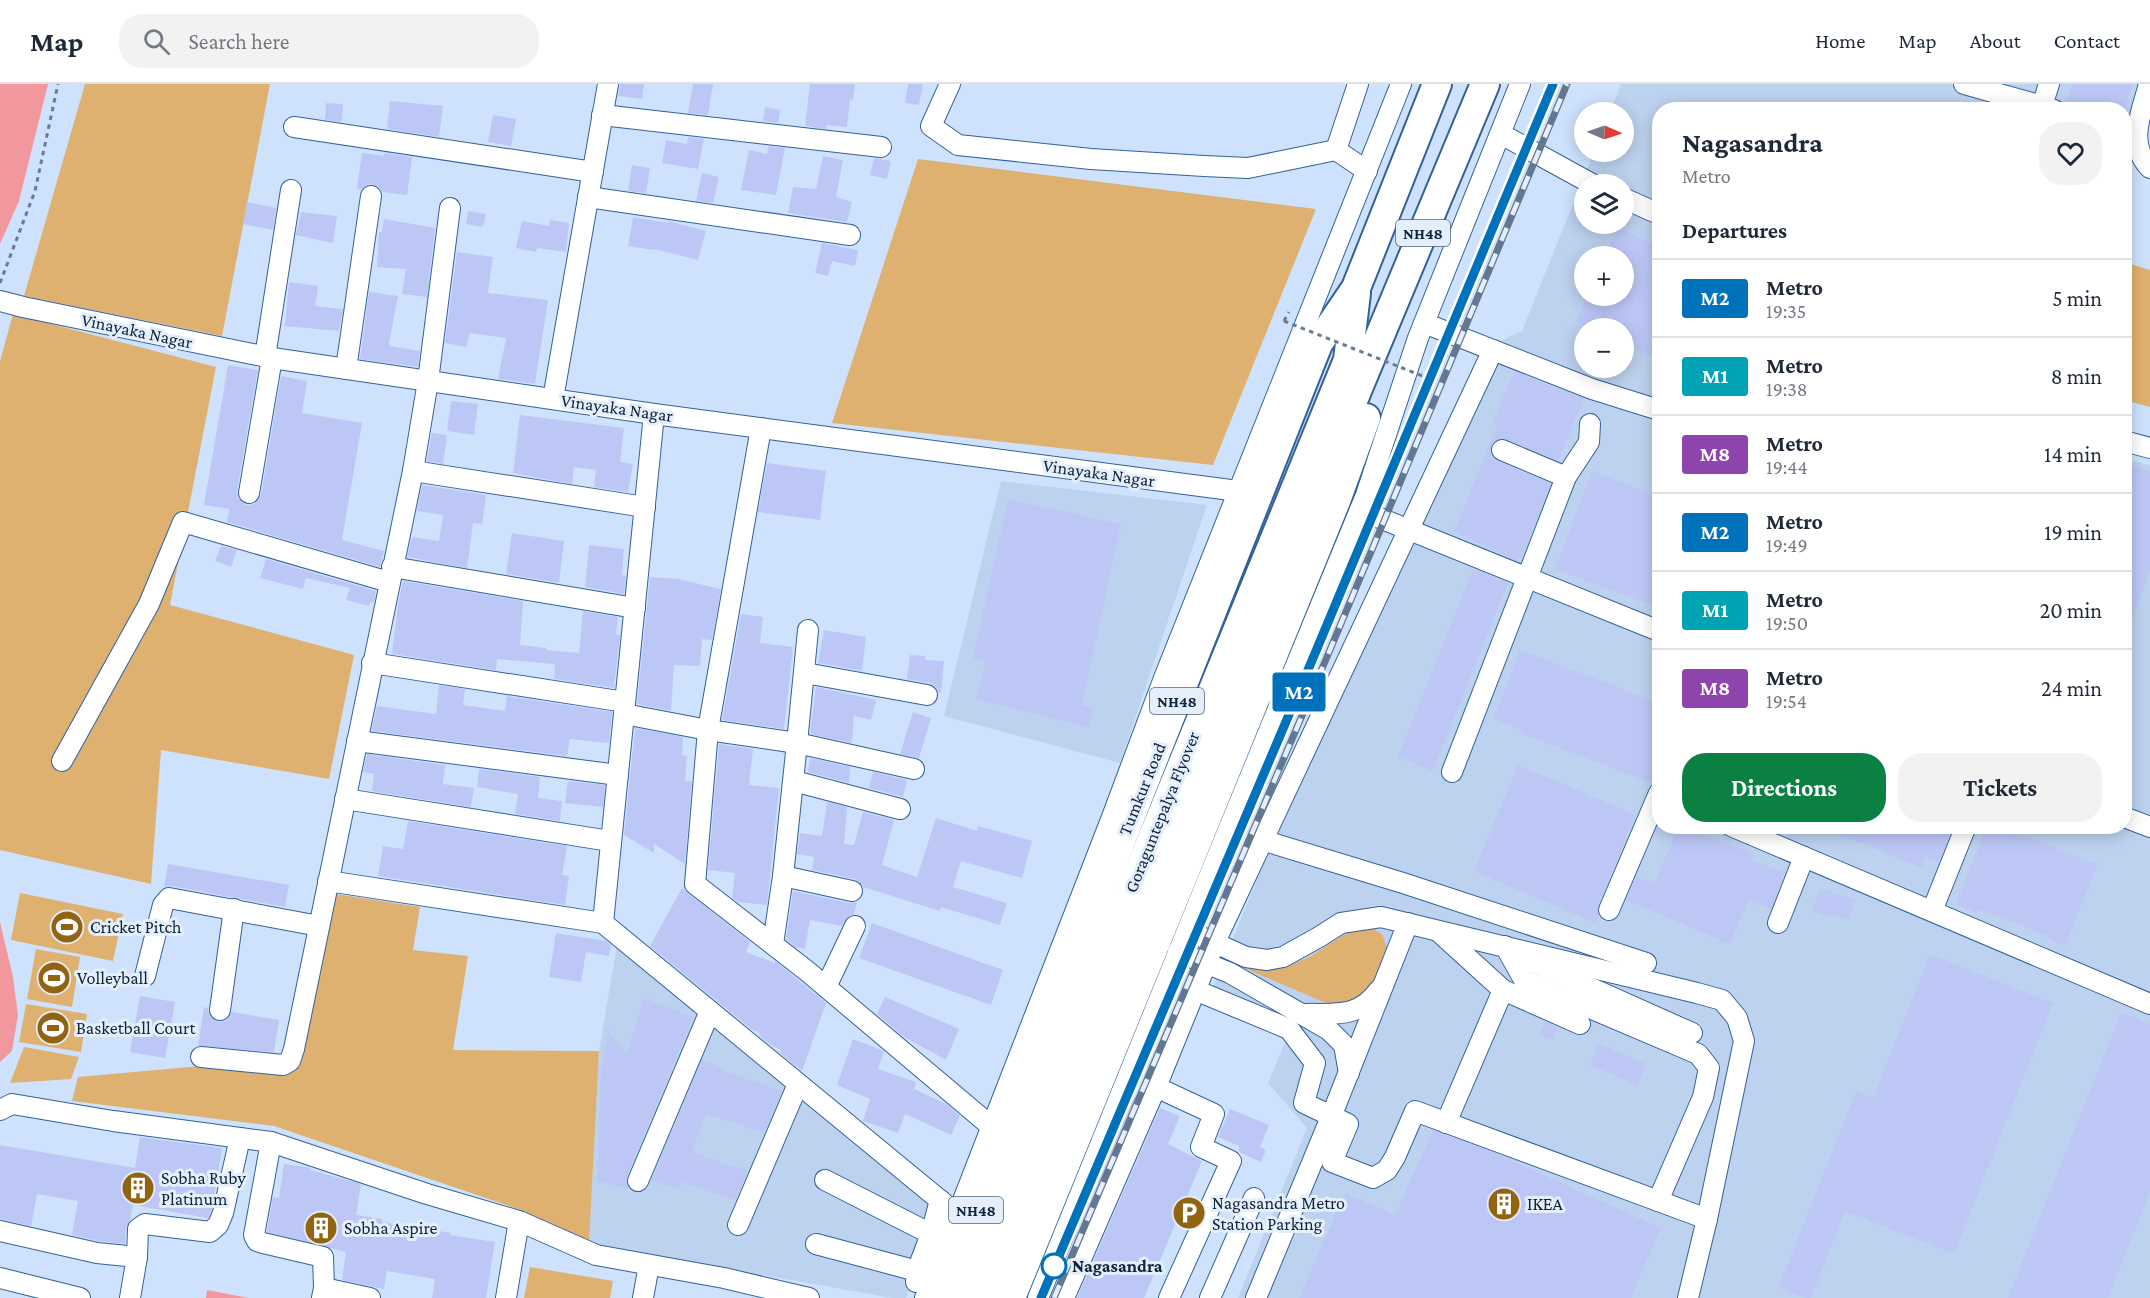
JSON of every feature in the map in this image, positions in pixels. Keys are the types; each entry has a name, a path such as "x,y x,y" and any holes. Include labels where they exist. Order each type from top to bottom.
{"highway":[{"name":"NH48","path":"1356,288 1437,84"},
{"name":"NH48","path":"1354,371 1485,84"},
{"name":"Goraguntepalya Flyover","path":"987,1298 1347,416 1354,371 1356,288"},
{"name":"Tumkur Road","path":"942,1298 1014,1110 1318,344 1356,288"},
{"name":"Goraguntepalya Flyover","path":"964,1298 1354,371"},
{"path":"1011,1298 1336,501 1367,417 1367,400 1354,371"}],"street":[{"path":"554,399 608,84"},
{"path":"950,84 931,126 958,145 1091,159 1248,168 1336,150 1367,171"},
{"path":"1336,150 1358,84"},
{"path":"924,1298 1164,678 1401,84"},
{"path":"1038,1298 1186,931 1360,510 1424,323 1520,84"},
{"path":"1964,84 2027,102"},
{"path":"2048,102 2049,84"},
{"path":"2132,127 2150,84"},
{"path":"603,115 882,147"},
{"path":"294,127 593,172"},
{"path":"1501,134 1574,174"},
{"path":"2132,137 2142,160 2150,168"},
{"path":"249,493 291,190"},
{"path":"346,369 371,196"},
{"path":"588,197 850,235"},
{"path":"1634,203 1652,211"},
{"path":"201,1057 284,1065 290,1061 301,1018 413,471 428,381 450,208"},
{"name":"Vinayaka Nagar","path":"0,301 269,358 654,414 1238,491"},
{"path":"1424,323 1592,389 1652,409"},
{"path":"1064,1298 1156,1087 1215,942 1493,351"},
{"path":"603,923 654,414"},
{"path":"1452,772 1566,477 1589,442 1590,424"},
{"path":"761,428 708,730 695,884 826,987 992,1126"},
{"path":"2132,443 2150,448"},
{"path":"1502,450 1566,477"},
{"path":"413,471 645,507"},
{"path":"1360,510 1652,628"},
{"path":"62,761 149,604 183,522 391,575 635,608"},
{"path":"773,944 794,781 808,630"},
{"path":"372,663 625,708 708,730 797,743 914,769"},
{"path":"805,673 927,695"},
{"path":"357,741 618,775"},
{"path":"794,781 900,810"},
{"path":"345,799 610,841"},
{"path":"1609,910 1652,810"},
{"path":"2132,820 2150,827"},
{"path":"1761,834 1804,857 2150,1004"},
{"path":"1932,911 1963,834"},
{"path":"1262,840 1403,883 1646,963"},
{"path":"1778,923 1804,857"},
{"path":"783,876 852,891"},
{"path":"328,881 603,923 958,1215"},
{"path":"146,976 167,900 176,898 319,926"},
{"path":"220,1010 234,909"},
{"path":"1186,931 1246,957 1267,960 1283,957 1341,923 1381,917 1722,1000 1737,1018 1744,1041 1688,1298"},
{"path":"1256,1298 1388,978 1408,923"},
{"path":"826,987 855,926"},
{"path":"1437,930 1503,990 1580,1024"},
{"path":"1505,946 1524,980 1698,1054 1709,1068 1703,1097 1658,1201"},
{"path":"1178,952 1205,965 1230,973 1329,1030 1344,1045 1349,1073"},
{"path":"1526,952 1532,962 1692,1033"},
{"path":"1303,1014 1352,1013 1372,1000 1388,978"},
{"path":"1195,990 1288,1029 1315,1063 1304,1103 1348,1124 1332,1162 1373,1178 1387,1170 1415,1111 1707,1219"},
{"path":"1446,1123 1503,990"},
{"path":"638,1181 710,1011"},
{"path":"738,1226 798,1084"},
{"path":"1156,1087 1214,1114 1201,1147 1230,1161 1169,1298"},
{"path":"0,1110 12,1104 271,1142 428,1194 519,1221 596,1256 724,1278 809,1298"},
{"path":"130,1298 138,1229 145,1224 210,1232 218,1225 223,1213 240,1138"},
{"path":"271,1142 254,1235 257,1241 323,1257 323,1293 370,1298"},
{"path":"825,1180 931,1234"},
{"path":"1210,1298 1254,1198"},
{"path":"924,1298 916,1287 917,1271 931,1234 940,1200"},
{"path":"506,1298 519,1221"},
{"path":"0,1231 97,1253 136,1257"},
{"path":"816,1244 917,1271"},
{"path":"643,1298 649,1265"},
{"path":"0,1278 80,1298"}],"path":[{"path":"0,283 35,191 58,84"},
{"path":"1284,321 1425,377"}],"shaded area":[{"path":"0,84 48,84 19,201 0,244"},
{"path":"85,84 270,84 222,336 24,296"},
{"path":"1621,84 2140,84 2132,109 2132,102 1652,102 1652,834 2132,834 2132,461 2150,465 2150,1298 1238,1298 1307,1128 1268,1083 1291,1029 1211,993 1257,879 1347,674 1484,349 1522,331 1574,202 1574,234 1634,234 1634,174 1585,174 1590,162 1634,162 1634,102 1614,102"},
{"path":"918,159 1316,209 1213,465 832,423"},
{"path":"2132,264 2150,270 2150,407 2132,402"},
{"path":"13,314 216,367 170,605 354,655 329,779 161,750 151,884 0,850 0,361"},
{"path":"1001,481 1207,505 1120,763 944,716"},
{"name":"Cricket Pitch","path":"20,893 123,914 113,961 11,940"},
{"path":"336,894 420,907 413,950 468,956 453,1050 599,1051 589,1244 521,1210 274,1126 72,1101 78,1077 300,1057"},
{"path":"0,922 13,977 18,1015 12,1051 0,1062"},
{"path":"1369,926 1382,934 1388,950 1380,972 1368,992 1351,1003 1339,1005 1326,1003 1244,968 1273,970 1286,967 1309,957 1355,928"},
{"path":"617,945 940,1209 906,1298 892,1298 589,1244 599,1051"},
{"name":"Volleyball","path":"36,949 80,957 72,1007 27,999"},
{"name":"Basketball Court","path":"26,1004 87,1014 81,1052 19,1042"},
{"path":"24,1047 79,1057 71,1079 10,1083"},
{"path":"530,1267 613,1281 610,1298 524,1298"},
{"path":"207,1290 248,1298 206,1298"}],"building":[{"path":"620,84 644,84 642,99 618,96"},
{"path":"693,84 713,84 708,115 688,113"},
{"path":"810,84 855,84 853,100 850,99 847,127 826,125 826,129 805,126"},
{"path":"908,84 923,84 919,105 905,103"},
{"path":"2072,84 2133,84 2127,102 2072,102 2067,100"},
{"path":"390,101 443,106 439,137 387,129"},
{"path":"326,103 343,104 342,122 325,120"},
{"path":"765,107 780,110 778,123 763,121"},
{"path":"493,115 516,119 511,146 488,142"},
{"path":"688,137 704,139 698,169 662,163 666,140 687,144"},
{"path":"769,146 785,148 776,195 741,190 749,150 767,154"},
{"path":"362,153 412,157 407,195 382,192 378,186 372,184 357,189"},
{"path":"823,156 843,160 836,197 852,202 847,222 788,213 793,187 816,189"},
{"path":"874,158 891,161 887,179 870,175"},
{"path":"632,165 650,168 646,193 628,191"},
{"path":"702,173 719,177 713,203 696,201"},
{"path":"247,202 276,208 273,230 243,224"},
{"path":"468,211 486,214 483,227 466,224"},
{"path":"301,212 337,216 333,243 296,235"},
{"path":"633,217 668,223 668,221 706,231 698,260 654,249 628,246"},
{"path":"384,219 435,228 427,297 402,294 406,269 377,267 379,232 382,232"},
{"path":"550,220 569,223 566,252 537,248 536,252 516,248 522,221 549,226"},
{"path":"1614,234 1632,234 1652,244 1652,357 1634,349 1634,318 1578,318 1583,306 1634,306 1634,246 1608,246"},
{"path":"822,243 858,250 855,266 832,261 828,276 815,273"},
{"path":"457,252 493,257 488,293 548,300 535,384 498,379 506,338 469,333 467,347 445,343"},
{"path":"289,282 318,286 315,306 343,309 339,331 285,326"},
{"path":"369,292 398,296 389,343 390,346 420,351 418,367 360,359"},
{"path":"228,365 258,370 237,491 238,498 246,505 254,504 261,495 281,376 307,381 302,413 362,423 342,540 384,551 380,567 227,522 229,509 204,505"},
{"path":"1514,371 1584,399 1558,461 1506,439 1495,440 1491,446 1492,457 1497,461 1551,484 1521,559 1518,558 1517,561 1454,532 1497,425 1492,423"},
{"path":"451,401 478,404 474,435 447,431"},
{"path":"520,415 624,428 620,462 633,464 628,492 594,487 596,470 574,467 572,484 513,473"},
{"path":"432,433 447,435 443,464 427,461"},
{"path":"767,463 826,471 820,520 758,512"},
{"path":"2132,465 2150,472 2150,570 2132,620"},
{"path":"1592,471 1652,494 1652,605 1555,569"},
{"path":"422,485 486,495 482,524 473,523 467,568 407,557 412,537 439,541 443,515 417,511"},
{"path":"1008,499 1121,524 1082,705 1094,708 1089,728 976,699 986,661 973,658"},
{"path":"512,533 564,541 559,583 506,574"},
{"path":"589,545 624,549 622,575 626,576 624,594 585,587"},
{"path":"221,546 237,550 231,567 215,561"},
{"path":"266,559 376,591 374,603 370,602 369,606 346,600 350,588 306,578 303,589 260,578"},
{"path":"1473,569 1508,583 1433,771 1398,757"},
{"path":"650,577 678,579 721,589 712,640 702,639 700,666 674,665 671,711 637,704"},
{"path":"403,581 523,601 520,645 546,648 546,650 579,653 583,611 618,617 616,635 620,635 614,688 554,679 555,664 497,659 496,670 392,654"},
{"path":"741,614 763,617 760,643 793,647 784,729 722,720"},
{"path":"824,630 866,637 862,671 818,663"},
{"path":"1520,650 1652,700 1652,783 1520,733 1522,730 1494,719"},
{"path":"910,655 925,656 925,660 944,661 941,693 930,683 907,679"},
{"path":"439,685 465,689 463,705 505,711 507,696 612,712 609,743 570,739 567,756 372,731 377,706 436,714"},
{"path":"816,687 876,700 871,720 854,716 852,743 810,734"},
{"path":"913,712 931,718 919,758 900,754"},
{"path":"635,728 683,737 682,755 687,756 685,781 692,781 685,864 654,844 654,853 624,835"},
{"path":"719,744 753,749 749,785 779,788 767,905 738,902 732,898 735,873 708,870"},
{"path":"367,754 445,765 443,784 474,788 471,807 372,791 374,774 363,772"},
{"path":"810,758 850,767 849,783 808,772"},
{"path":"1518,765 1636,815 1598,905 1599,916 1596,923 1474,871"},
{"path":"479,769 540,777 538,798 562,801 560,821 515,814 518,794 477,787"},
{"path":"873,772 907,780 903,797 869,788"},
{"path":"568,781 605,785 603,807 565,803"},
{"path":"827,802 847,807 844,844 854,845 863,812 894,820 882,865 917,877 936,818 977,831 978,826 1032,841 1022,878 961,861 953,887 1007,903 1000,925 941,907 940,911 863,887 855,879 812,870 814,857 797,854 800,833 822,836"},
{"path":"408,821 567,846 562,875 569,876 565,905 378,876 383,846 403,849"},
{"path":"1675,834 1700,834 1727,843 1754,854 1751,860 1785,872 1771,909 1748,900 1730,944 1626,900 1636,877 1654,884"},
{"path":"1839,834 1950,834 1939,862 1926,857 1922,868"},
{"path":"1984,834 2009,834 2017,837 2018,834 2098,864 2065,946 2047,938 2048,936 1978,909 1977,913 1956,904"},
{"path":"168,864 289,885 285,907 171,886 164,887"},
{"path":"682,888 750,942 746,952 775,963 775,961 826,1003 802,1071 780,1053 781,1050 758,1035 760,1033 751,1029 650,946"},
{"path":"1820,888 1856,900 1849,920 1832,914 1830,918 1812,911"},
{"path":"793,891 849,903 857,902 854,914 848,917 842,926 810,920 805,949 795,947 786,939"},
{"path":"872,923 1003,970 991,1005 859,958"},
{"path":"556,933 606,941 611,945 609,956 586,952 581,982 549,977"},
{"path":"1930,954 2053,1003 1954,1254 1845,1211 1811,1298 1805,1298 1779,1287 1856,1091 1873,1098"},
{"path":"140,996 175,1002 165,1058 130,1052"},
{"path":"885,997 959,1029 946,1060 904,1037 877,1014"},
{"path":"644,998 693,1017 627,1176 626,1183 629,1189 597,1181 601,1074 608,1031 627,1054"},
{"path":"204,1007 208,1008 212,1019 218,1022 225,1021 232,1012 279,1020 274,1052 198,1046"},
{"path":"2121,1012 2150,1024 2150,1192 2108,1298 2008,1298"},
{"path":"1545,1022 1558,1028 1553,1040 1539,1035"},
{"path":"853,1039 884,1051 878,1069 916,1082 914,1089 946,1104 960,1116 951,1135 905,1114 898,1133 863,1121 870,1099 837,1085"},
{"path":"1598,1043 1646,1064 1637,1085 1590,1065"},
{"path":"702,1060 723,1068 722,1071 782,1091 764,1133 706,1114 692,1152 748,1171 736,1200 681,1182 678,1189 652,1180"},
{"path":"1133,1096 1138,1098 1051,1298"},
{"path":"1160,1108 1180,1116 1168,1144 1202,1161 1144,1298 1077,1298"},
{"path":"1230,1109 1269,1125 1260,1147 1266,1150 1261,1162 1239,1152 1239,1146 1218,1137"},
{"name":"IKEA","path":"1433,1130 1490,1151 1661,1228 1631,1298 1299,1298 1345,1193 1395,1215"},
{"name":"Sobha Ruby Platinum","path":"140,1137 222,1148 212,1209 208,1218 133,1205 126,1228 125,1244 72,1235 78,1201 37,1194 31,1226 0,1219 0,1145 135,1168"},
{"name":"Sobha Aspire","path":"284,1164 311,1168 311,1170 361,1184 356,1215 382,1219 382,1222 495,1242 486,1298 432,1298 435,1279 387,1271 384,1289 342,1280 346,1252 267,1232 273,1197 279,1198"}],"railway":[{"path":"1041,1298 1316,651 1553,84"},
{"path":"1054,1298 1327,657 1567,84"}],"metro line":[{"name":"M2","path":"1041,1298 1316,651 1553,84"}],"place":[{"name":"Cricket Pitch","path":"67,927"},
{"name":"Volleyball","path":"54,978"},
{"name":"Basketball Court","path":"53,1028"},
{"name":"Sobha Ruby Platinum","path":"138,1188"},
{"name":"IKEA","path":"1504,1204"},
{"name":"Nagasandra Metro Station Parking","path":"1189,1213"},
{"name":"Sobha Aspire","path":"321,1228"},
{"name":"Nagasandra","path":"1054,1266"}]}
